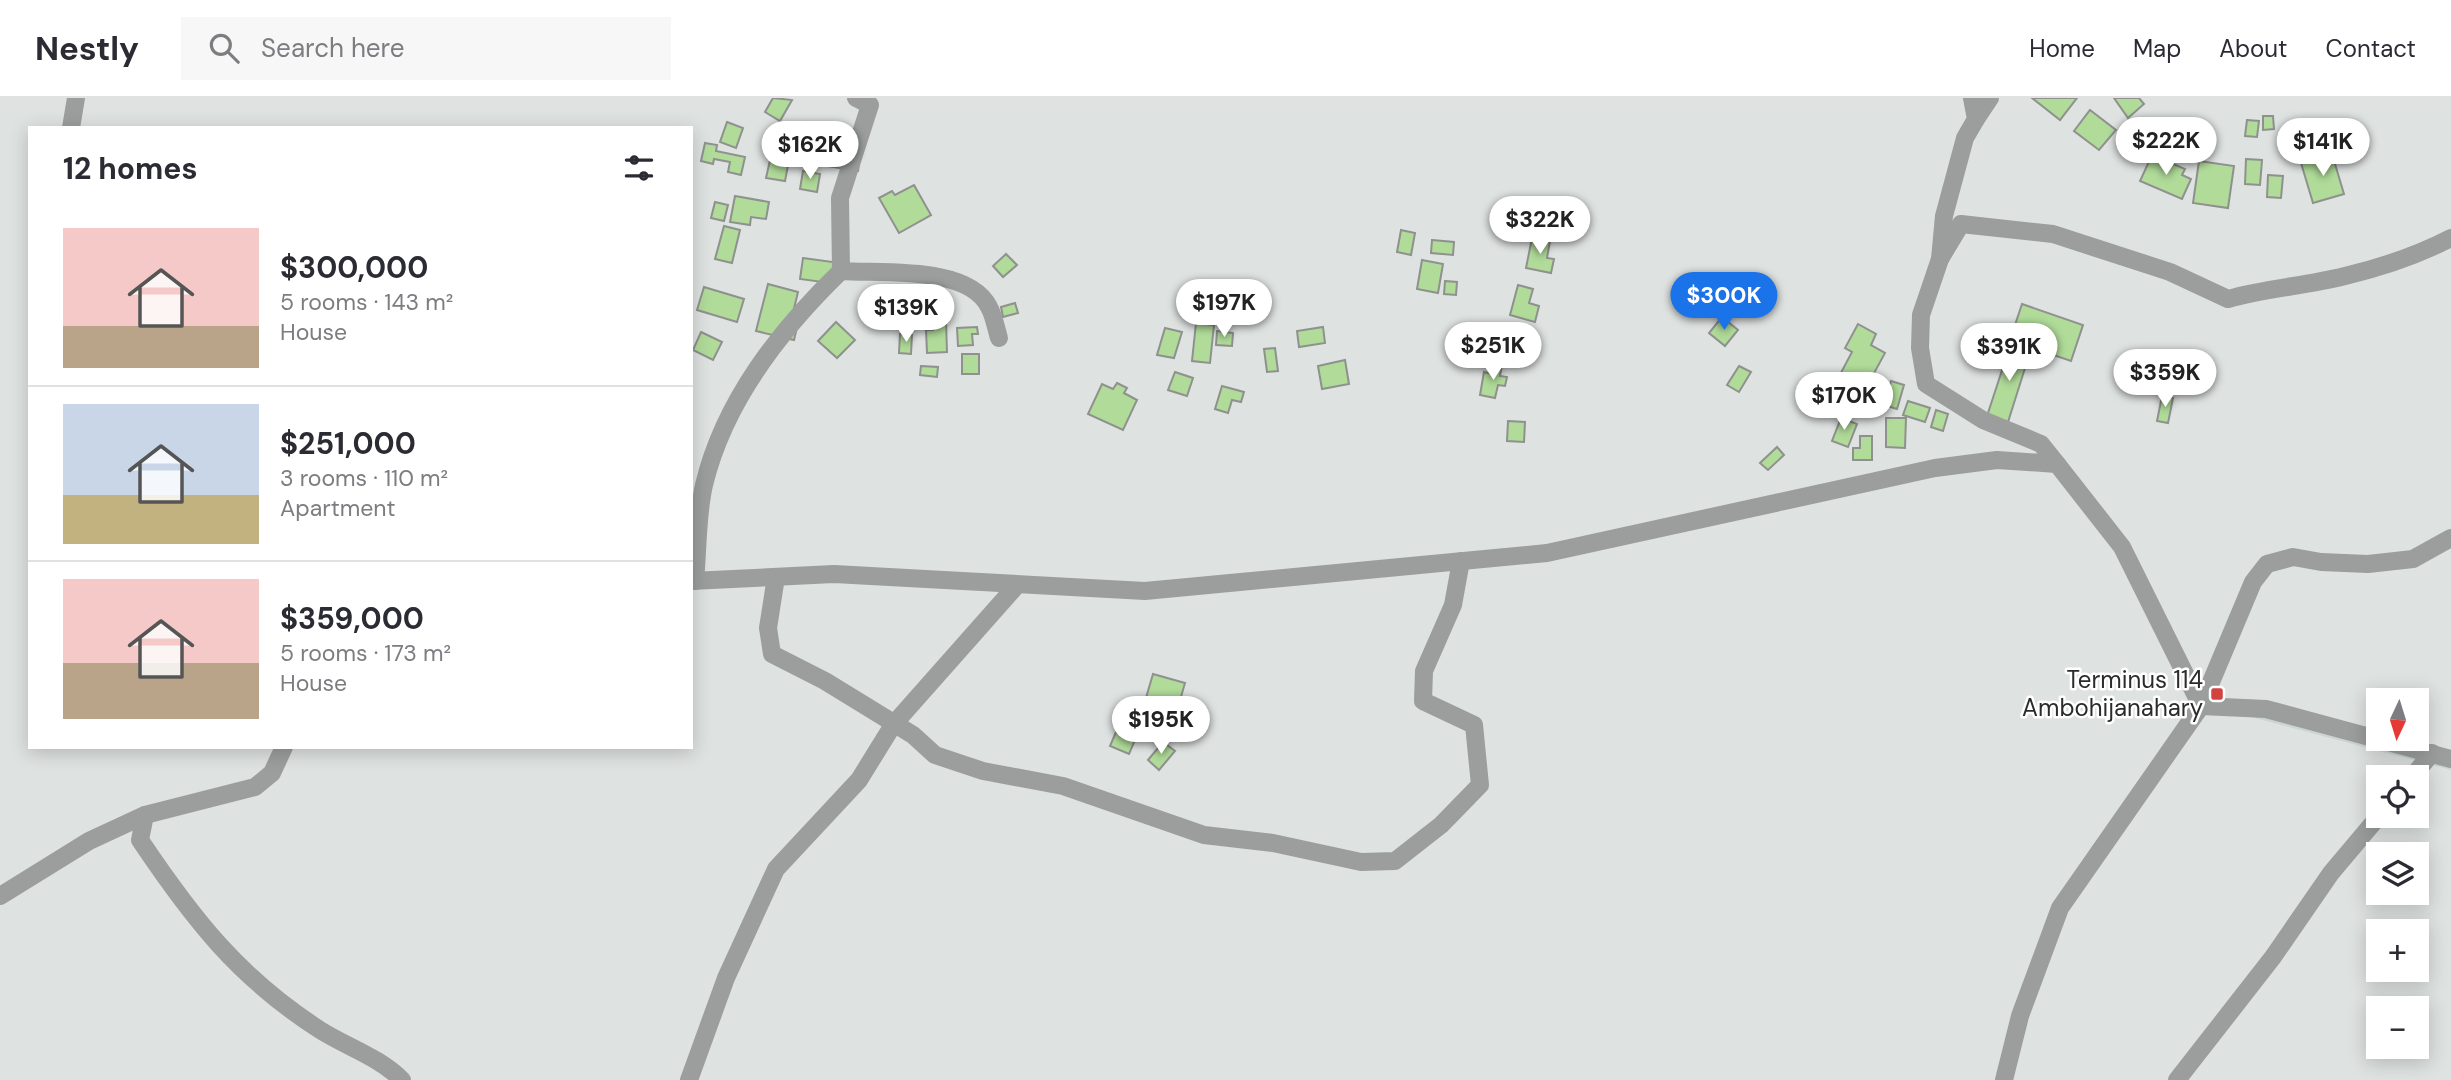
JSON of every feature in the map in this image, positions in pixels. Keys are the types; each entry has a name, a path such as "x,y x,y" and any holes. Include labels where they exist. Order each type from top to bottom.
{"street":[{"path":"71,126 76,98"},
{"path":"856,98 870,105 840,198 841,271 791,324 728,415 704,486 693,581 834,575 1145,591 1547,554 1935,468 1997,460 2057,464"},
{"path":"1972,98 1976,120"},
{"path":"1990,98 1965,138 1944,216 1940,259 1922,315 1920,348 1926,384 1983,420 2041,444 2122,548 2201,706"},
{"path":"1940,259 1961,224 2053,234 2170,272 2228,299 2255,291 2342,277 2410,259 2451,238"},
{"path":"841,271 908,273 957,279 989,305 999,338"},
{"path":"2004,1080 2020,1016 2060,908 2201,706 2253,582 2267,564 2293,557 2321,562 2368,564 2413,559 2451,538"},
{"path":"776,577 767,643 772,654 825,681 913,736 935,755 983,771 1063,786 1204,835 1273,843 1362,862 1395,862 1441,825 1480,785 1474,725 1423,702 1424,671 1453,605 1461,561"},
{"path":"689,1080 726,978 776,869 859,780 893,725 1017,585"},
{"path":"2201,706 2266,709 2451,759"},
{"path":"0,896 89,841 145,815 255,787 272,773 283,749"},
{"path":"2422,765 2432,753"},
{"path":"145,815 140,840 187,910 248,978 320,1030 389,1068 402,1080"},
{"path":"2178,1080 2273,957 2331,873 2369,828"}],"shaded area":[{"path":"2249,708 2366,735 2366,747 2236,713"},
{"path":"2429,750 2451,755 2451,770 2379,751"}],"building":[{"path":"773,98 792,100 780,121 765,112"},
{"path":"2032,98 2077,98 2060,120"},
{"path":"2114,98 2139,98 2144,104 2128,118"},
{"path":"2090,110 2116,130 2099,150 2074,131"},
{"path":"2263,116 2273,116 2274,129 2263,130"},
{"path":"2247,120 2259,121 2257,137 2245,136"},
{"path":"727,122 743,128 736,148 720,142"},
{"path":"808,122 823,125 821,139 805,136"},
{"path":"705,143 717,145 716,151 745,157 741,175 728,172 730,162 714,159 713,164 701,161"},
{"path":"830,145 861,150 858,171 827,166"},
{"path":"2332,154 2344,194 2313,203 2301,163"},
{"path":"2152,155 2185,169 2182,175 2191,179 2182,199 2140,181"},
{"path":"771,156 789,160 785,181 766,178"},
{"path":"2246,159 2262,160 2260,185 2245,184"},
{"path":"2199,161 2234,166 2228,208 2193,203"},
{"path":"803,171 820,174 817,192 800,189"},
{"path":"2268,175 2283,176 2281,198 2267,197"},
{"path":"914,185 931,215 899,233 879,198 892,191 895,195"},
{"path":"735,196 769,202 766,219 751,217 750,225 730,222"},
{"path":"715,202 728,205 724,221 711,218"},
{"path":"724,226 740,230 732,263 715,259"},
{"path":"1401,230 1415,233 1411,255 1397,252"},
{"path":"1532,238 1550,241 1547,258 1554,259 1551,273 1526,268"},
{"path":"1432,240 1454,242 1453,255 1431,253"},
{"path":"1006,254 1017,265 1003,277 993,266"},
{"path":"803,258 840,263 837,284 800,279"},
{"path":"1422,260 1443,264 1438,293 1417,289"},
{"path":"1445,281 1457,282 1456,295 1444,294"},
{"path":"768,284 798,292 791,321 798,323 794,340 756,331"},
{"path":"1518,285 1533,289 1529,303 1539,306 1535,322 1510,315"},
{"path":"704,287 744,299 737,322 697,310"},
{"path":"940,296 940,314 927,314 927,297"},
{"path":"1015,303 1018,313 1003,317 1001,307"},
{"path":"918,304 915,326 902,327 902,305"},
{"path":"2022,304 2083,325 2071,361 2010,340"},
{"path":"1722,317 1738,330 1725,346 1709,333"},
{"path":"932,320 946,320 947,352 927,353 926,330 933,330"},
{"path":"836,322 855,340 837,358 818,341"},
{"path":"1196,323 1214,325 1210,363 1192,361"},
{"path":"1858,324 1876,334 1871,345 1885,353 1860,399 1834,386 1852,352 1845,348"},
{"path":"977,327 978,334 972,334 973,345 958,346 957,328"},
{"path":"1323,327 1325,343 1299,347 1297,331"},
{"path":"1165,328 1182,332 1174,358 1157,355"},
{"path":"1217,331 1233,333 1232,346 1216,345"},
{"path":"701,332 722,342 713,360 693,350"},
{"path":"900,334 912,335 911,354 899,353"},
{"path":"2011,343 2031,349 2008,422 1987,416"},
{"path":"1275,348 1278,371 1267,372 1264,349"},
{"path":"962,354 979,354 979,374 962,374"},
{"path":"1345,360 1349,384 1322,389 1318,366"},
{"path":"1494,363 1502,364 1500,376 1507,377 1505,386 1498,385 1495,398 1480,395 1484,372 1492,374"},
{"path":"2124,364 2153,369 2151,384 2121,379"},
{"path":"921,366 938,367 937,377 920,375"},
{"path":"1739,366 1751,372 1739,392 1727,385"},
{"path":"1175,372 1193,378 1187,396 1168,390"},
{"path":"1891,381 1904,385 1897,409 1884,405"},
{"path":"1117,383 1127,388 1124,393 1137,400 1123,430 1088,414 1102,384 1113,389"},
{"path":"1222,386 1244,392 1241,402 1232,400 1228,413 1215,409"},
{"path":"2162,396 2173,398 2168,423 2157,421"},
{"path":"1908,401 1930,408 1925,422 1903,415"},
{"path":"1936,410 1948,414 1943,431 1931,427"},
{"path":"1841,418 1857,424 1848,447 1832,441"},
{"path":"1886,418 1906,418 1905,448 1886,447"},
{"path":"1508,421 1525,422 1524,442 1507,441"},
{"path":"1860,436 1872,436 1872,460 1853,460 1853,448 1860,448"},
{"path":"1777,447 1784,455 1768,470 1760,463"},
{"path":"1153,674 1185,683 1174,721 1189,725 1185,738 1138,725"},
{"path":"1119,725 1138,733 1129,754 1110,746"},
{"path":"1163,742 1175,751 1159,770 1148,760"}],"place":[{"name":"Terminus 114 Ambohijanahary","path":"2217,694"}]}
